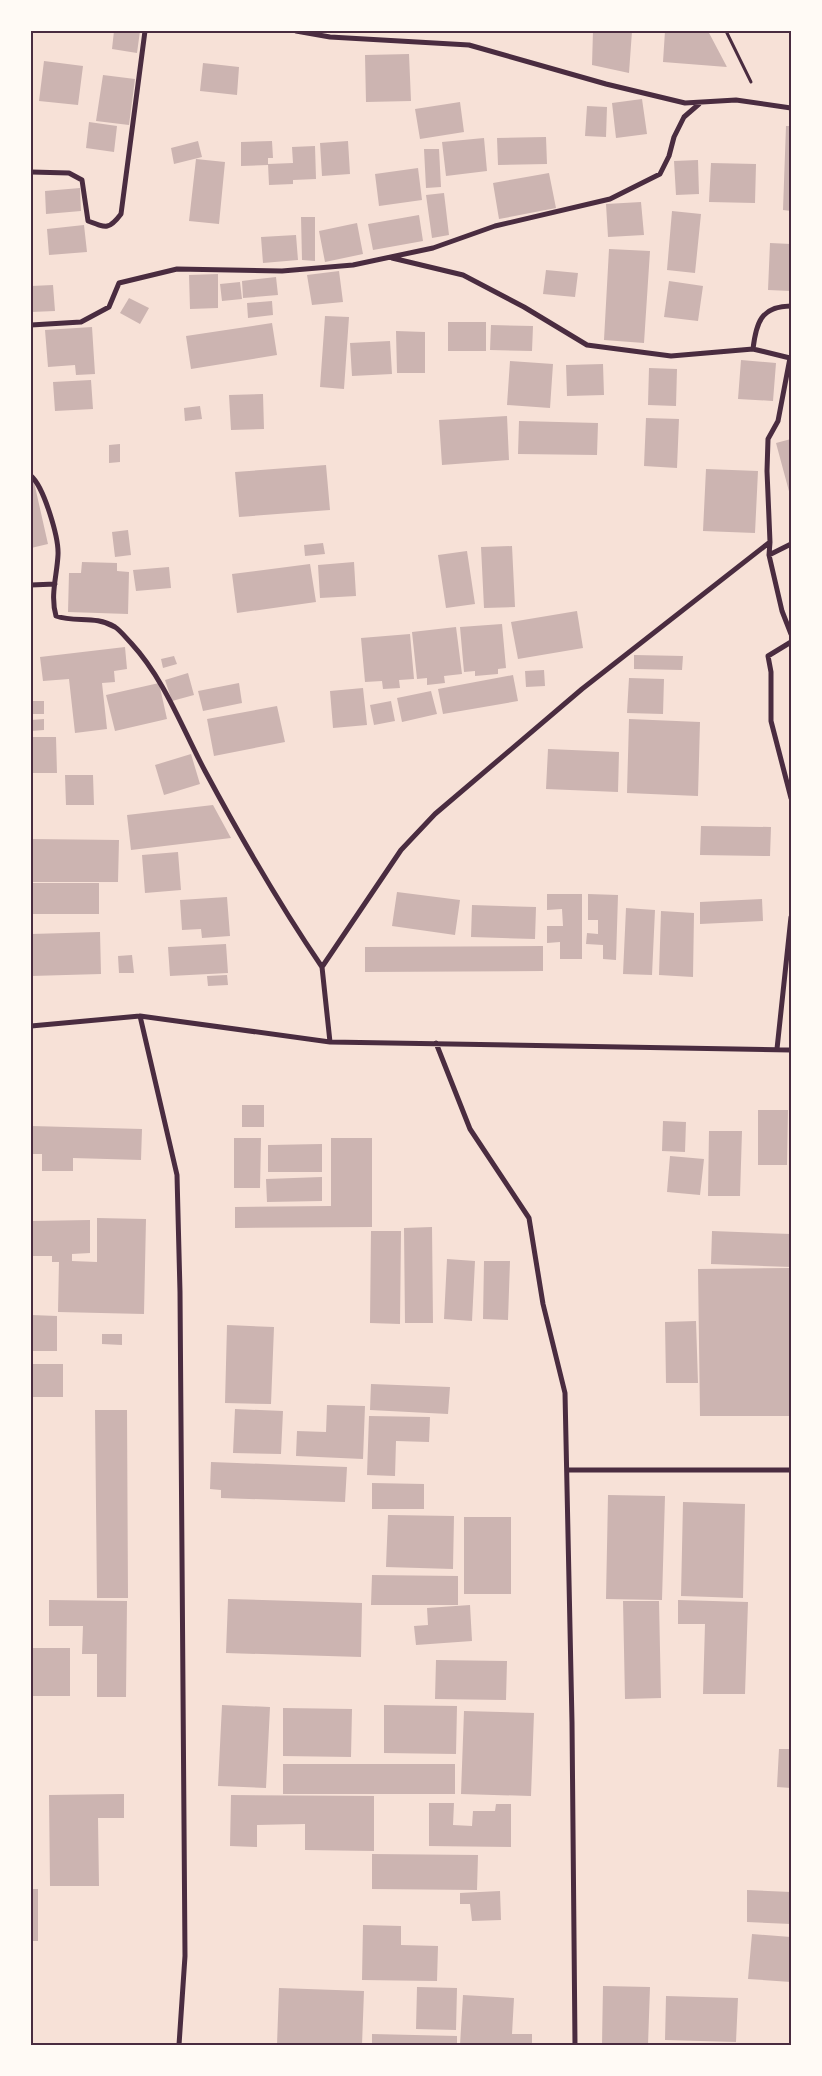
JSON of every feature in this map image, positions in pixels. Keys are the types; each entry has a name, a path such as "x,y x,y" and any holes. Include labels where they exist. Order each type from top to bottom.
{"street":[{"path":"31,172 69,173 82,180 88,221 104,227 113,224 121,214 145,31"},
{"path":"296,31 318,33 330,37 469,45 606,84 685,104 736,100 791,108"},
{"path":"31,325 81,322 108,307 119,284 177,269 282,271 353,265 433,248 495,226 610,199 660,174 684,117 698,104"},
{"path":"390,257 463,275 524,307 587,345 671,356 753,349 790,358 778,421 768,439 766,471 769,555 782,611 791,634"},
{"path":"753,349 755,331 761,316 779,306 791,306"},
{"path":"31,476 45,501 58,552 52,598 56,616 63,618 91,618 116,627 144,657 169,698 204,769 244,841 322,967 330,1042"},
{"path":"322,967 396,856 435,814 582,689 770,542"},
{"path":"769,555 791,544"},
{"path":"31,585 55,584"},
{"path":"791,642 768,656 771,672 771,721 791,798"},
{"path":"776,1049 791,917"},
{"path":"31,1026 140,1016 330,1042 791,1050"},
{"path":"140,1016 177,1185 180,1292 185,1946 179,2045"},
{"path":"436,1043 470,1129 529,1218 543,1304 565,1393 568,1470 575,2045"},
{"path":"568,1470 791,1470"}],"path":[{"path":"726,31 761,104"}],"building":[{"path":"114,31 140,31 137,53 112,49"},
{"path":"593,31 632,31 629,73 592,65"},
{"path":"665,31 708,31 727,67 663,62"},
{"path":"409,54 411,101 366,102 365,55"},
{"path":"44,61 83,66 78,105 39,101"},
{"path":"203,63 239,67 237,95 200,91"},
{"path":"103,75 135,79 129,125 96,121"},
{"path":"642,99 647,134 616,138 612,103"},
{"path":"460,102 464,132 420,139 415,109"},
{"path":"587,106 607,107 606,137 585,136"},
{"path":"89,122 117,126 114,152 86,148"},
{"path":"786,126 791,126 791,211 783,210"},
{"path":"546,137 547,164 498,165 497,138"},
{"path":"484,138 487,171 446,176 442,142"},
{"path":"198,141 202,157 174,164 171,148"},
{"path":"272,141 273,158 268,158 268,165 241,166 241,142"},
{"path":"348,141 350,174 322,176 320,143"},
{"path":"315,146 316,179 293,180 293,184 269,185 268,164 293,163 292,147"},
{"path":"424,149 439,149 441,187 426,188"},
{"path":"196,159 225,162 219,224 189,221"},
{"path":"698,160 699,194 676,195 674,161"},
{"path":"711,163 756,164 755,203 709,202"},
{"path":"418,168 422,200 379,206 375,174"},
{"path":"549,173 556,208 499,219 493,183"},
{"path":"80,188 81,211 46,214 45,191"},
{"path":"444,193 449,235 432,238 426,195"},
{"path":"641,202 644,235 608,237 606,204"},
{"path":"672,211 701,214 695,273 667,270"},
{"path":"419,215 423,241 373,250 368,224"},
{"path":"301,217 315,217 315,261 302,260"},
{"path":"357,223 363,254 325,262 319,231"},
{"path":"84,225 87,252 49,255 47,229"},
{"path":"296,235 298,260 263,263 261,237"},
{"path":"770,243 791,244 791,291 768,290"},
{"path":"609,249 650,251 644,343 604,340"},
{"path":"546,270 578,273 575,297 543,294"},
{"path":"339,271 343,302 312,305 307,275"},
{"path":"218,274 218,308 190,309 189,275"},
{"path":"276,277 278,295 243,298 242,281"},
{"path":"669,281 703,286 698,321 664,317"},
{"path":"240,282 242,299 222,301 220,284"},
{"path":"53,285 55,311 31,312 31,286"},
{"path":"129,298 149,308 140,324 120,313"},
{"path":"272,301 273,315 248,318 247,303"},
{"path":"325,316 349,317 344,389 320,387"},
{"path":"448,322 486,322 486,351 448,351"},
{"path":"272,323 277,355 191,369 186,336"},
{"path":"491,325 533,326 532,351 490,350"},
{"path":"92,327 95,374 76,375 75,365 48,367 45,330"},
{"path":"396,331 425,332 425,373 397,373"},
{"path":"390,341 392,374 352,376 350,343"},
{"path":"741,360 776,363 773,401 738,399"},
{"path":"510,361 553,364 550,408 507,405"},
{"path":"603,364 604,395 567,396 566,365"},
{"path":"649,368 677,369 676,406 648,405"},
{"path":"91,380 93,409 55,411 53,382"},
{"path":"263,394 264,429 231,430 229,395"},
{"path":"200,406 202,419 185,421 184,408"},
{"path":"507,416 509,460 442,465 439,420"},
{"path":"646,418 679,419 677,468 644,466"},
{"path":"519,421 598,423 597,455 518,454"},
{"path":"791,439 791,495 790,495 776,443"},
{"path":"120,444 120,462 109,463 109,445"},
{"path":"326,465 330,510 239,517 235,472"},
{"path":"706,469 758,471 755,533 703,531"},
{"path":"34,482 48,544 31,548 31,483"},
{"path":"128,530 131,555 115,557 112,532"},
{"path":"323,543 325,554 305,556 304,545"},
{"path":"512,546 515,607 484,608 481,547"},
{"path":"467,551 475,604 446,608 438,555"},
{"path":"82,562 117,563 117,571 129,572 128,614 68,612 69,573 81,573"},
{"path":"354,562 356,596 320,598 318,565"},
{"path":"310,564 316,602 237,613 232,574"},
{"path":"169,567 171,588 136,591 133,570"},
{"path":"577,611 583,648 518,659 511,622"},
{"path":"502,624 506,668 498,669 498,674 475,676 475,671 464,672 460,627"},
{"path":"456,627 462,674 444,676 445,683 427,685 427,678 417,679 412,632"},
{"path":"410,634 414,679 399,680 400,688 383,689 382,681 365,682 361,638"},
{"path":"125,647 127,669 114,671 115,682 102,683 107,729 75,733 69,679 43,681 40,657"},
{"path":"634,655 683,656 682,670 634,669"},
{"path":"174,656 177,664 163,668 161,659"},
{"path":"544,670 545,686 526,687 525,671"},
{"path":"188,673 194,695 172,701 165,680"},
{"path":"513,675 518,701 443,714 438,689"},
{"path":"629,678 664,679 663,714 627,713"},
{"path":"159,683 167,719 115,731 106,695"},
{"path":"239,683 242,703 203,711 198,691"},
{"path":"363,688 367,725 333,728 330,691"},
{"path":"431,691 437,714 402,722 397,698"},
{"path":"31,701 44,701 44,714 31,714"},
{"path":"391,701 395,721 374,725 370,705"},
{"path":"277,706 285,742 214,756 207,719"},
{"path":"44,719 44,730 31,731 31,720"},
{"path":"629,719 700,722 698,796 627,793"},
{"path":"31,737 56,737 57,773 31,773"},
{"path":"548,749 619,752 618,792 546,789"},
{"path":"191,754 200,784 164,795 155,765"},
{"path":"65,775 93,775 94,805 66,805"},
{"path":"213,805 231,838 131,850 127,815"},
{"path":"701,826 771,827 770,856 700,855"},
{"path":"31,839 119,840 118,882 31,882"},
{"path":"178,852 181,890 145,893 142,855"},
{"path":"31,883 99,883 99,914 31,914"},
{"path":"397,892 460,900 455,935 392,926"},
{"path":"547,894 582,894 582,959 560,959 560,942 547,943 547,926 563,926 562,909 547,910"},
{"path":"588,894 618,895 616,960 603,959 603,945 586,944 587,933 598,934 598,920 588,920"},
{"path":"227,897 230,936 202,938 201,929 182,930 180,900"},
{"path":"762,899 763,921 700,924 700,902"},
{"path":"472,905 536,907 535,939 471,937"},
{"path":"626,908 655,910 652,975 623,974"},
{"path":"661,911 694,913 693,977 659,975"},
{"path":"100,932 101,974 31,976 31,934"},
{"path":"226,944 228,973 170,976 168,947"},
{"path":"543,946 543,971 365,972 365,947"},
{"path":"132,955 134,973 119,973 118,956"},
{"path":"227,975 228,985 208,986 207,976"},
{"path":"242,1105 264,1105 264,1127 242,1127"},
{"path":"758,1110 788,1110 787,1165 758,1165"},
{"path":"663,1121 686,1122 685,1152 662,1151"},
{"path":"31,1126 142,1129 141,1160 73,1158 73,1171 42,1171 42,1154 31,1154"},
{"path":"709,1131 742,1131 740,1196 708,1196"},
{"path":"234,1138 261,1138 260,1188 234,1188"},
{"path":"331,1138 372,1138 372,1227 235,1228 235,1207 331,1206"},
{"path":"322,1144 322,1172 268,1172 268,1145"},
{"path":"670,1156 704,1159 700,1195 667,1192"},
{"path":"322,1177 322,1201 267,1202 266,1179"},
{"path":"97,1218 146,1219 144,1314 58,1312 59,1262 52,1262 52,1256 31,1256 31,1221 90,1220 90,1253 72,1254 72,1261 97,1262"},
{"path":"432,1227 433,1323 405,1323 404,1228"},
{"path":"371,1231 401,1231 400,1324 370,1323"},
{"path":"712,1231 791,1234 791,1267 711,1264"},
{"path":"447,1259 475,1261 472,1321 444,1319"},
{"path":"484,1261 510,1261 508,1320 483,1319"},
{"path":"791,1268 791,1416 700,1416 698,1269"},
{"path":"31,1315 57,1316 57,1351 31,1351"},
{"path":"696,1321 698,1383 666,1383 665,1322"},
{"path":"227,1325 274,1327 271,1404 225,1403"},
{"path":"102,1334 122,1334 122,1345 102,1344"},
{"path":"31,1364 63,1364 63,1397 31,1397"},
{"path":"371,1384 450,1387 448,1414 370,1410"},
{"path":"327,1405 365,1406 363,1459 296,1456 297,1431 326,1432"},
{"path":"235,1409 283,1411 281,1454 233,1453"},
{"path":"95,1410 127,1410 128,1598 97,1598"},
{"path":"369,1416 430,1417 429,1442 396,1441 395,1476 367,1475"},
{"path":"211,1462 347,1467 345,1502 221,1498 221,1490 210,1489"},
{"path":"372,1483 424,1484 424,1509 372,1509"},
{"path":"608,1495 665,1496 662,1600 606,1599"},
{"path":"683,1502 745,1504 743,1598 681,1596"},
{"path":"388,1515 454,1516 453,1569 386,1567"},
{"path":"464,1517 511,1517 511,1594 464,1594"},
{"path":"372,1575 458,1576 458,1605 371,1605"},
{"path":"228,1599 362,1603 361,1657 226,1653"},
{"path":"49,1600 127,1601 126,1697 97,1697 97,1654 82,1654 83,1626 49,1626"},
{"path":"678,1600 748,1602 745,1694 703,1694 705,1624 678,1624"},
{"path":"623,1601 659,1601 661,1698 625,1699"},
{"path":"470,1605 472,1641 416,1645 414,1626 428,1625 427,1608"},
{"path":"31,1648 70,1648 70,1696 31,1696"},
{"path":"436,1660 507,1661 506,1700 435,1699"},
{"path":"222,1705 270,1707 266,1788 218,1786"},
{"path":"384,1705 457,1706 456,1754 384,1753"},
{"path":"283,1708 352,1709 351,1757 283,1756"},
{"path":"464,1711 534,1713 531,1796 461,1794"},
{"path":"779,1749 791,1749 791,1788 777,1787"},
{"path":"283,1764 455,1764 455,1794 283,1794"},
{"path":"124,1794 124,1818 98,1818 99,1886 50,1886 49,1795"},
{"path":"231,1795 374,1796 374,1851 305,1850 305,1824 257,1825 257,1847 230,1846"},
{"path":"429,1803 454,1803 453,1825 472,1826 473,1811 495,1811 496,1804 511,1804 511,1847 429,1846"},
{"path":"372,1854 478,1855 477,1890 372,1889"},
{"path":"31,1889 38,1889 38,1941 31,1941"},
{"path":"747,1890 791,1892 791,1924 747,1922"},
{"path":"500,1891 501,1920 472,1921 470,1904 460,1904 460,1893"},
{"path":"363,1925 401,1926 401,1945 438,1946 437,1981 362,1980"},
{"path":"752,1934 791,1937 791,1982 748,1979"},
{"path":"603,1986 650,1987 648,2045 602,2045"},
{"path":"417,1987 457,1988 456,2030 416,2029"},
{"path":"279,1988 364,1991 362,2045 277,2045"},
{"path":"463,1995 514,1998 512,2034 532,2034 532,2045 460,2045"},
{"path":"666,1996 738,1998 736,2042 665,2040"},
{"path":"372,2034 457,2036 457,2045 372,2045"}]}
